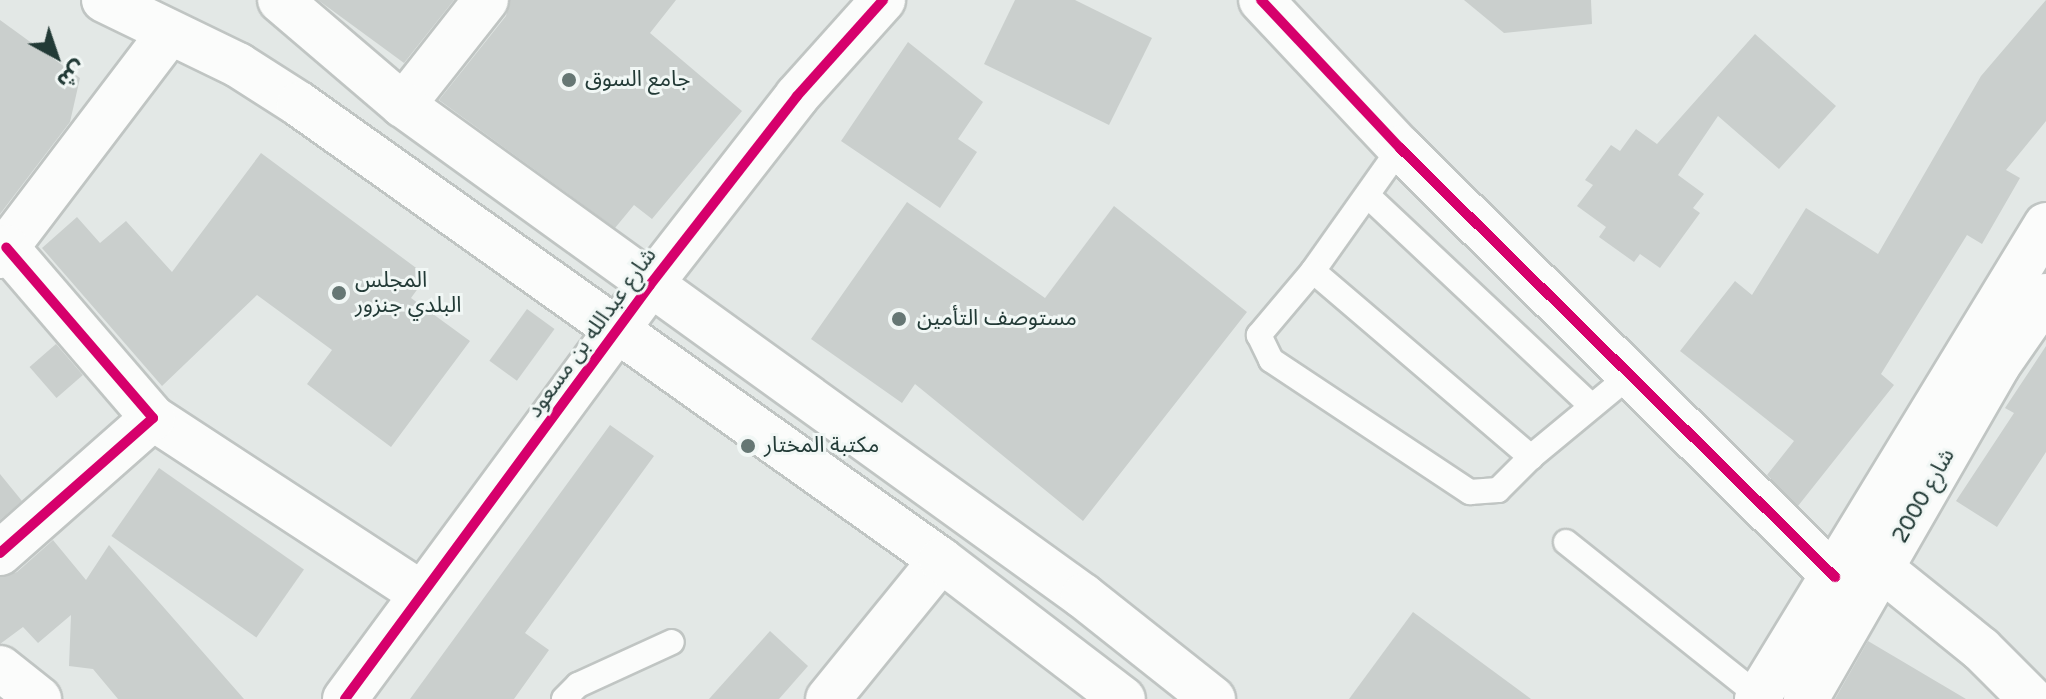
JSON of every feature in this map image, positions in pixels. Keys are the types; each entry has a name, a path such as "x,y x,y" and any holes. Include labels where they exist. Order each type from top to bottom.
{"main road":[{"path":"104,0 238,65 299,104 941,560 1123,699"},
{"path":"280,0 403,105 1083,596 1213,699"},
{"path":"403,105 486,0"},
{"name":"شارع عبدالله بن مسعود","path":"345,699 650,285 797,96 883,0"},
{"path":"1261,0 1400,148 1835,577"},
{"path":"169,33 3,252 153,418 422,594"},
{"path":"1758,697 1835,577 2046,225"},
{"name":"شارع 2000","path":"1806,699 1883,570 1998,365 2046,296"},
{"path":"0,553 153,418"},
{"path":"828,699 941,560"},
{"path":"1883,570 1981,649 2031,699"},
{"path":"0,668 39,699"}],"lane":[{"path":"1400,148 1313,271 1259,335 1271,360 1470,492 1498,490 1531,457 1630,375"},
{"path":"1368,196 1592,406"},
{"path":"1313,271 1531,457"},
{"path":"1566,542 1758,697"},
{"path":"564,699 578,685 672,642"}],"building":[{"path":"318,0 454,0 404,63"},
{"path":"510,0 676,0 650,33 742,111 652,219 634,205 615,228 439,100 506,16"},
{"path":"1015,0 1075,0 1152,38 1109,125 984,64"},
{"path":"1464,0 1591,0 1592,24 1504,33"},
{"path":"2046,0 2046,121 2006,170 2020,178 1982,244 1967,235 1881,374 1894,385 1798,506 1767,475 1794,441 1680,351 1735,281 1752,295 1806,208 1878,254 1981,76"},
{"path":"0,20 80,78 70,122 0,214"},
{"path":"1755,34 1836,106 1779,169 1718,116 1678,175 1704,194 1693,208 1700,213 1660,268 1640,254 1634,262 1599,237 1606,227 1577,206 1593,185 1585,180 1611,145 1620,151 1636,129 1657,144"},
{"path":"908,42 983,102 958,139 977,152 940,208 841,141"},
{"path":"261,153 427,276 411,298 470,341 391,447 307,384 332,350 257,295 162,386 42,248 77,217 100,243 126,221 172,272"},
{"path":"907,202 1045,298 1114,206 1247,312 1083,521 915,384 902,403 811,339"},
{"path":"527,309 555,329 517,381 489,361"},
{"path":"56,344 83,375 56,398 30,367"},
{"path":"2046,346 2046,452 1997,527 1956,501 2014,413 2005,408"},
{"path":"610,425 654,456 525,633 549,650 514,699 410,699"},
{"path":"159,468 304,570 256,638 111,536"},
{"path":"0,474 22,501 0,520"},
{"path":"53,540 86,580 109,545 244,699 118,699 93,669 69,666 71,615 38,643 23,627 0,644 0,577 17,572"},
{"path":"1413,612 1531,699 1349,699"},
{"path":"770,631 808,666 779,699 709,699"},
{"path":"1868,641 1966,699 1835,699"}],"cycle path":[{"path":"345,699 650,285 797,96 883,0"},
{"path":"1261,0 1400,148 1835,577"},
{"path":"0,553 153,418 6,247"}],"place":[{"name":"جامع السوق","path":"569,80"},
{"name":"المجلس البلدي جنزور","path":"339,293"},
{"name":"مستوصف التأمين","path":"899,319"},
{"name":"مكتبة المختار","path":"748,446"}]}
